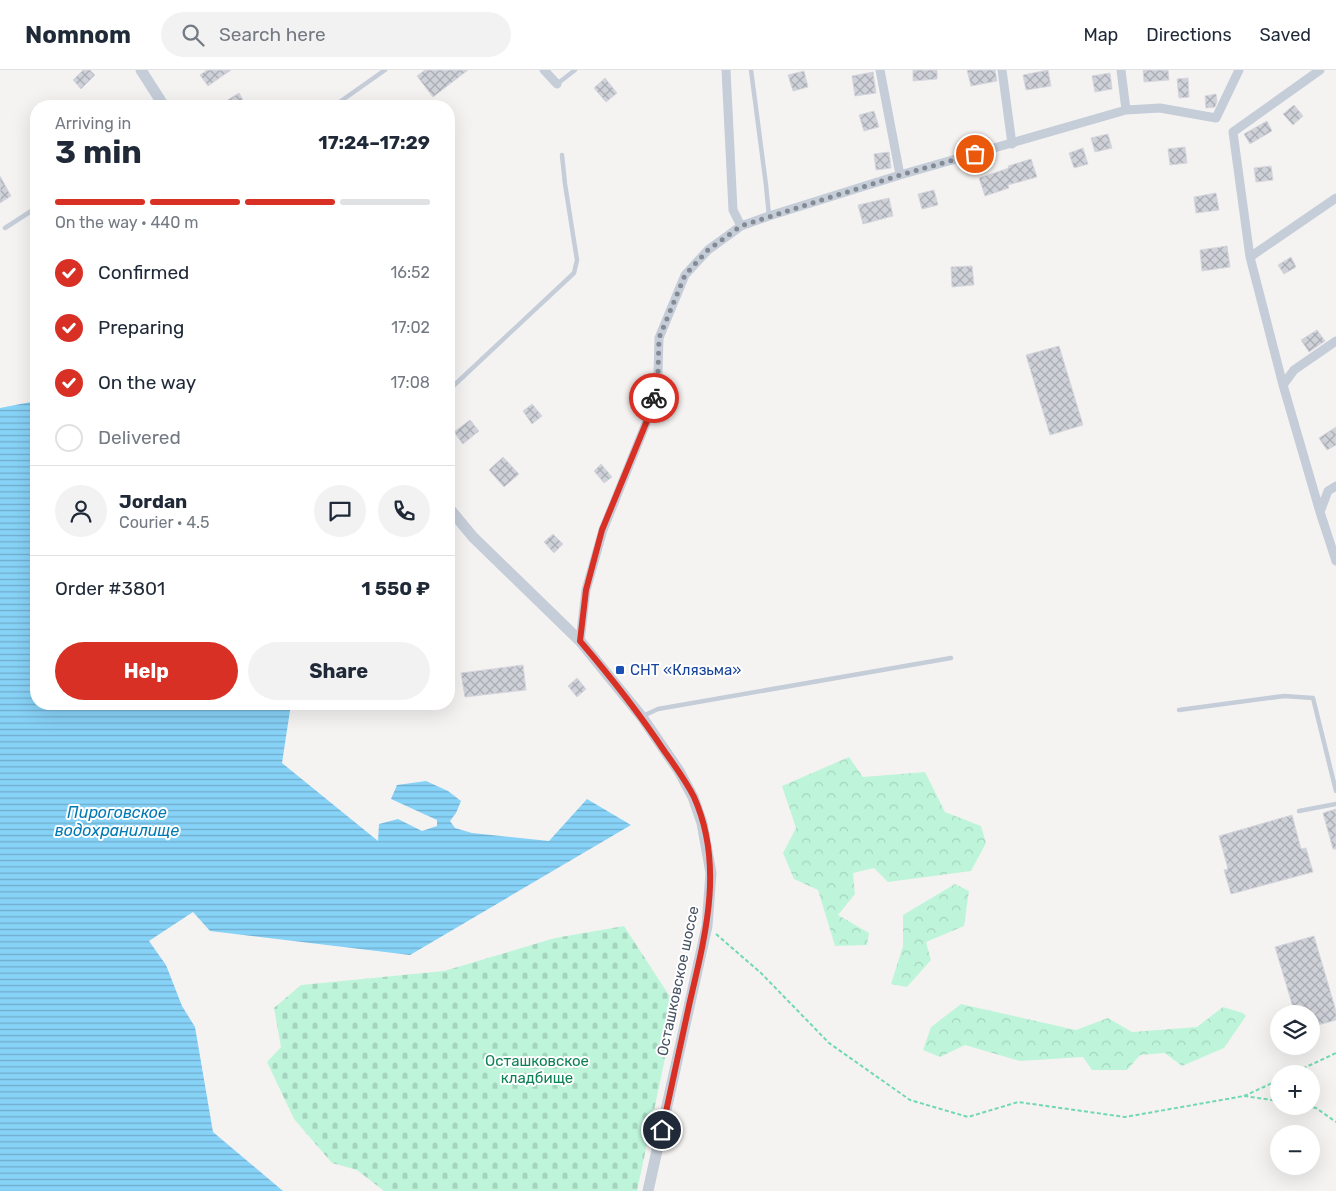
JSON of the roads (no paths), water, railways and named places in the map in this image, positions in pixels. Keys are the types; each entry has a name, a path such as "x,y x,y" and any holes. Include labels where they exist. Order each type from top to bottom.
{"street":[{"path":"141,70 160,100"},
{"path":"544,70 557,84"},
{"path":"726,70 733,210 741,226"},
{"path":"880,70 900,175"},
{"path":"1002,70 1012,144"},
{"path":"1122,70 1126,110"},
{"path":"580,641 586,590 602,530 651,411 658,374 659,338 685,275 708,250 741,226 769,216 900,175 1126,110 1160,108 1216,118 1238,70"},
{"path":"1320,70 1233,132 1250,257 1283,385 1336,561"},
{"path":"1250,257 1336,198"},
{"path":"1283,385 1294,370 1336,340"},
{"path":"1320,512 1328,492 1336,486"},
{"name":"Осташковское шоссе","path":"455,515 473,537 580,641 642,717 694,797 702,823 711,873 707,926 648,1191"}],"lane":[{"path":"342,100 385,70"},
{"path":"557,84 575,70"},
{"path":"752,70 769,216"},
{"path":"455,384 574,273 577,260 562,155"},
{"path":"5,228 30,212"},
{"path":"642,717 658,709 951,658"},
{"path":"1180,710 1284,696 1313,698 1336,791"},
{"path":"1299,811 1336,804"}],"water":[{"name":"Пироговское водохранилище","path":"30,402 30,710 290,710 282,763 378,841 379,824 398,819 422,831 437,826 437,820 391,799 397,785 426,781 448,791 461,801 450,821 455,828 472,833 549,841 587,799 631,825 410,955 210,931 193,912 149,941 166,965 182,1006 195,1027 213,1132 283,1191 0,1191 0,408"}],"place":[{"name":"СНТ «Клязьма»","path":"620,670"}],"park label":[{"name":"Осташковское кладбище","path":"537,1070"}]}
